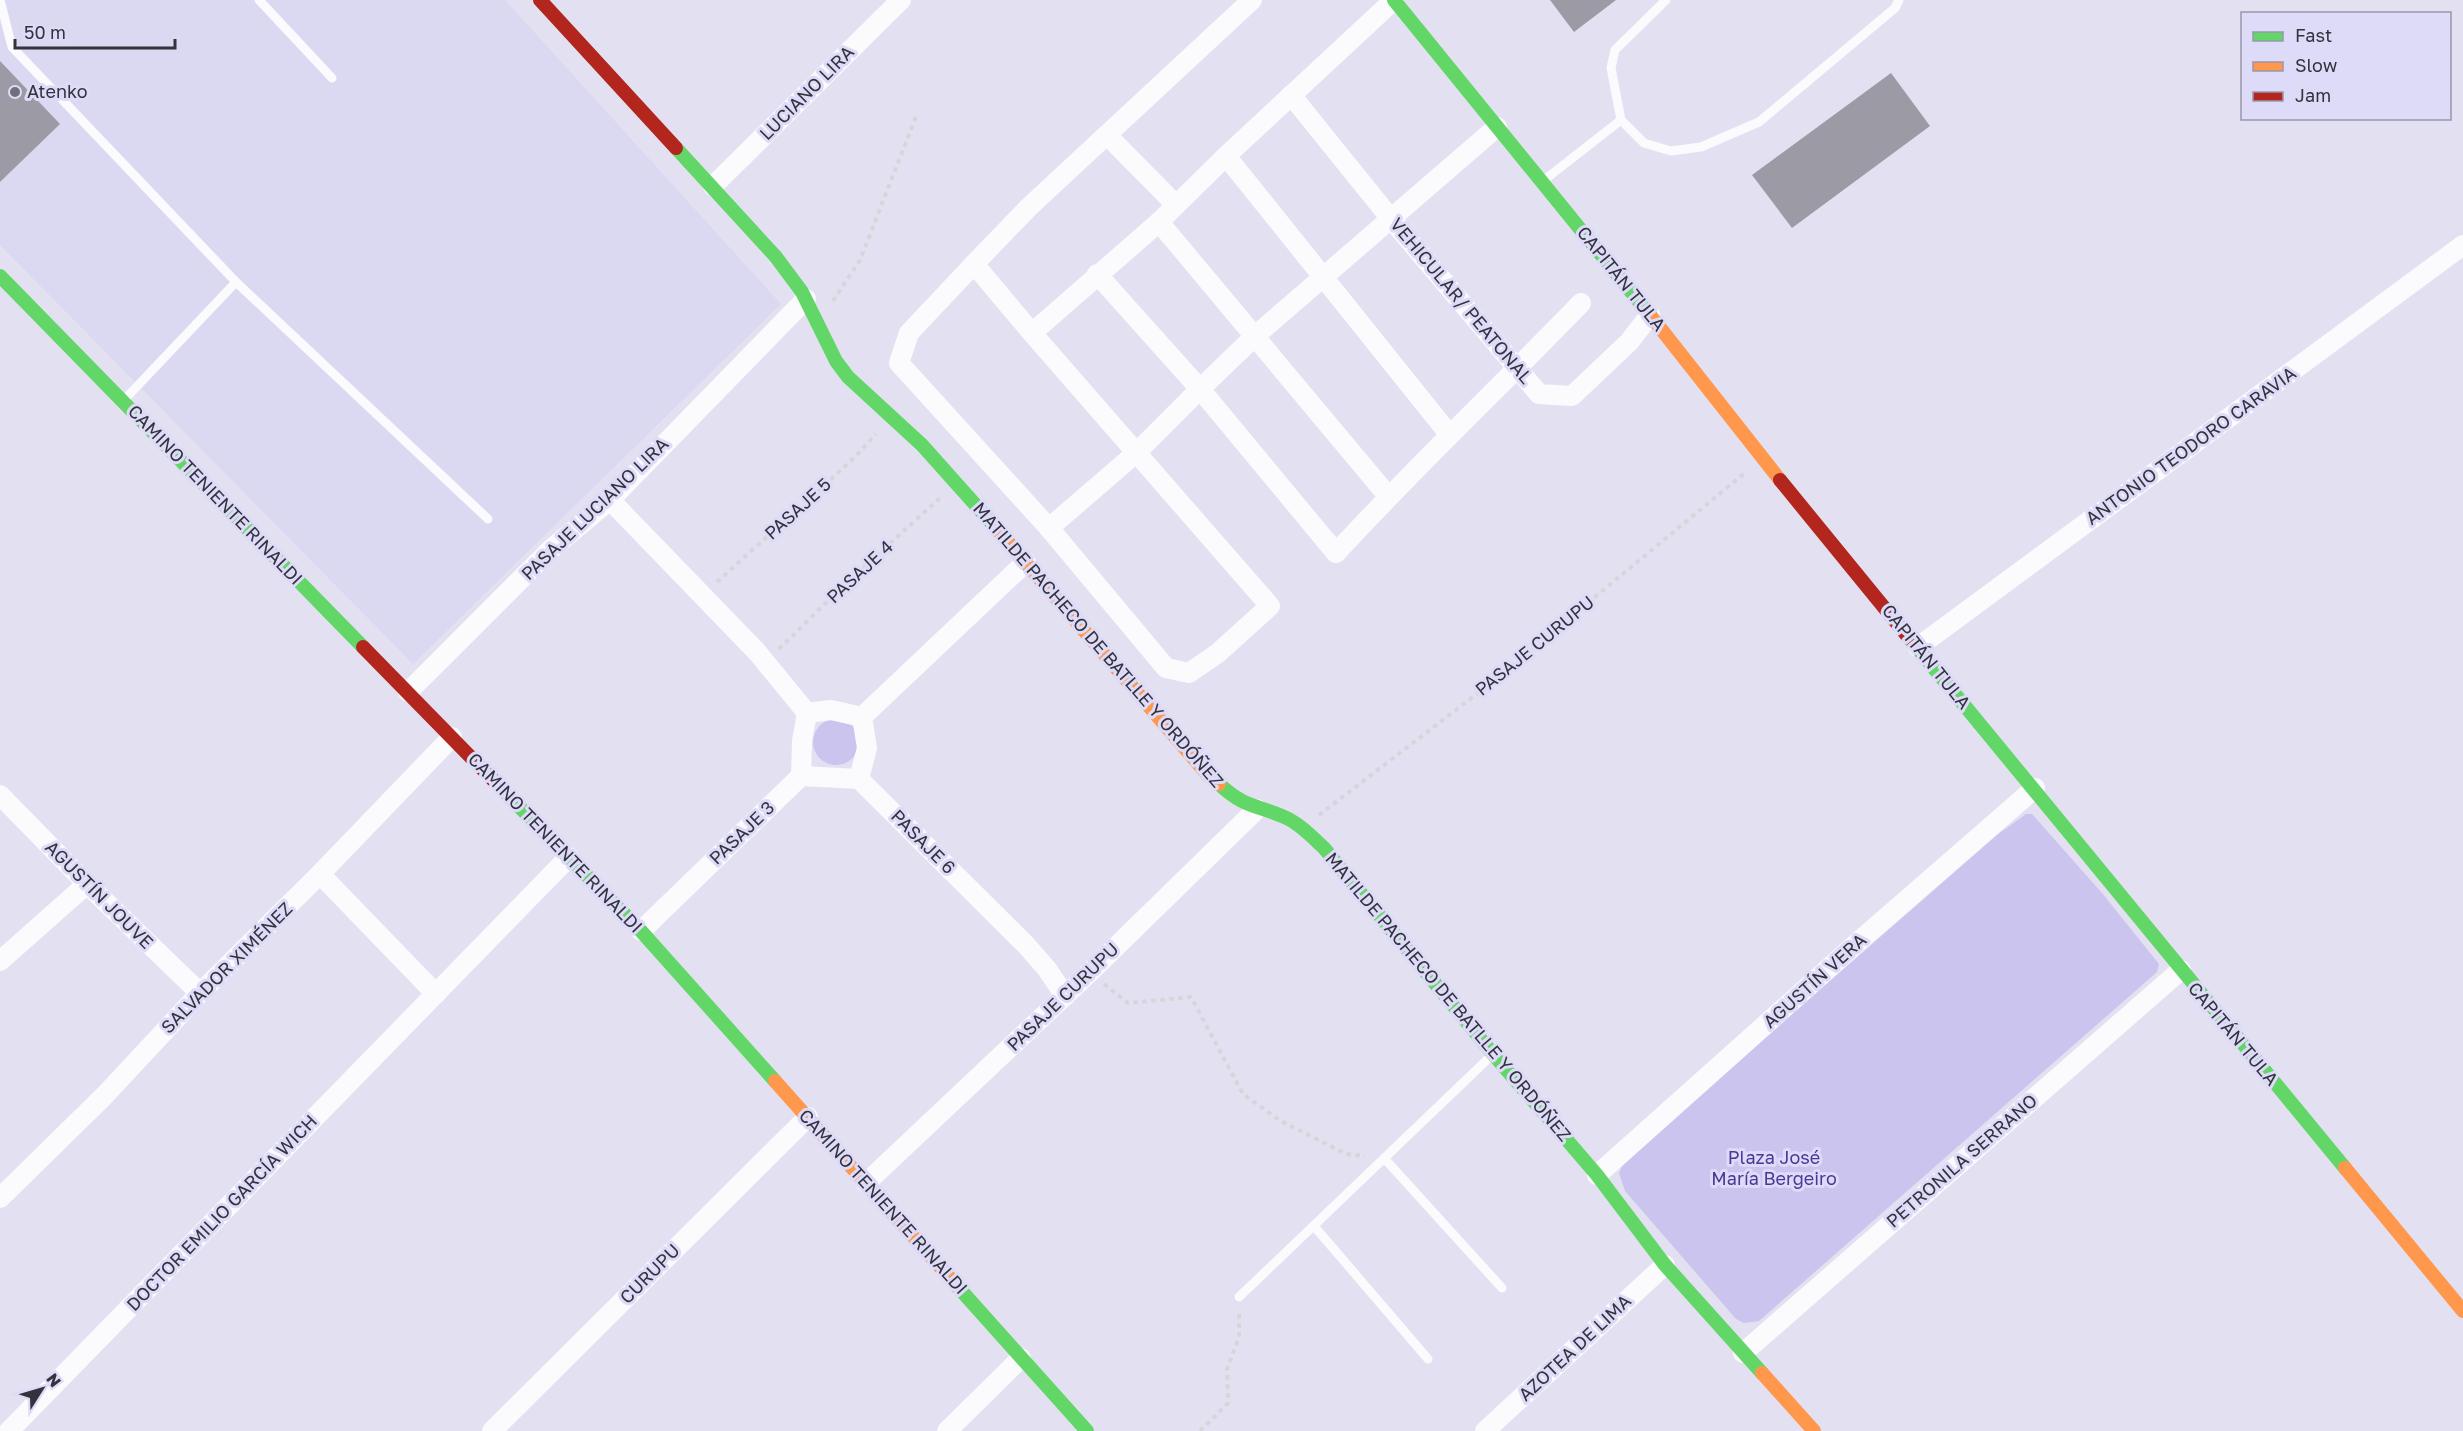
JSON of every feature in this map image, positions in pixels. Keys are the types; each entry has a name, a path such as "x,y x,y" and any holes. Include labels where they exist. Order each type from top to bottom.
{"street":[{"name":"MATILDE PACHECO DE BATLLE Y ORDÓÑEZ","path":"540,0 776,257 806,299 836,361 856,386 922,445 1026,562 1207,774 1235,799 1257,809 1284,816 1302,828 1324,848 1493,1054 1597,1175 1665,1265 1814,1431"},
{"name":"LUCIANO LIRA","path":"713,186 901,0"},
{"path":"974,264 1270,606 1218,653 1189,673 1166,668 1049,528 899,363 909,333 974,264 1029,207 1252,0"},
{"path":"1032,333 1159,222 1226,156 1394,0"},
{"name":"CAPITÁN TULA","path":"1394,0 1650,315 1762,458 2463,1311"},
{"name":"VEHICULAR/ PEATONAL","path":"1291,95 1391,219 1539,394 1572,396 1629,342 1650,315"},
{"path":"1049,528 1136,453 1255,336 1497,127"},
{"path":"1107,135 1176,205"},
{"path":"1226,156 1449,434"},
{"path":"1159,222 1388,496"},
{"name":"ANTONIO TEODORO CARAVIA","path":"1918,647 2463,245"},
{"path":"1097,274 1200,389 1336,553 1388,496 1581,303"},
{"name":"CAMINO TENIENTE RINALDI","path":"0,276 641,931 1087,1431"},
{"name":"PASAJE LUCIANO LIRA","path":"408,692 550,550 610,500 806,299"},
{"path":"610,500 765,663 807,713"},
{"path":"862,717 1026,562"},
{"path":"807,713 831,710 862,717"},
{"path":"807,713 802,741 801,776 859,778 867,748 862,717"},
{"name":"SALVADOR XIMÉNEZ","path":"0,1198 105,1095 200,993 320,874 452,737"},
{"name":"PASAJE 3","path":"641,931 801,776"},
{"name":"PASAJE 6","path":"859,778 1026,945 1047,969 1065,996"},
{"name":"AGUSTÍN VERA","path":"1597,1175 1832,965 2034,789"},
{"name":"AGUSTÍN JOUVE","path":"0,795 87,884 200,993"},
{"name":"PASAJE CURUPU","path":"866,1183 1065,996 1257,809"},
{"name":"DOCTOR EMILIO GARCÍA WICH","path":"9,1431 569,857"},
{"path":"320,874 436,994"},
{"path":"0,961 87,884"},
{"name":"PETRONILA SERRANO","path":"1743,1353 2181,970"},
{"name":"CURUPU","path":"492,1431 808,1117"},
{"name":"AZOTEA DE LIMA","path":"1485,1431 1665,1265"},
{"path":"947,1431 1021,1358"}],"lane":[{"path":"0,0 12,47 236,282 488,519"},
{"path":"259,0 332,78"},
{"path":"1666,0 1615,50 1611,68 1621,120 1644,143 1671,151 1701,147 1759,122 1895,8 1899,0"},
{"path":"1542,182 1621,120"},
{"path":"123,401 236,282"},
{"path":"1239,1297 1493,1054"},
{"path":"1384,1158 1502,1288"},
{"path":"1314,1226 1428,1359"}],"path":[{"path":"806,299 829,307 860,260 917,114"},
{"name":"PASAJE 5","path":"701,596 852,460 891,417"},
{"name":"PASAJE CURUPU","path":"1302,828 1491,683 1762,458"},
{"name":"PASAJE 4","path":"765,663 955,483"},
{"path":"1089,973 1128,1003 1191,997 1243,1094 1279,1120 1346,1154 1384,1158"},
{"path":"1200,1431 1228,1403 1227,1369 1239,1337 1239,1297"}],"shaded area":[{"path":"0,0 505,0 781,304 413,664 0,245"}],"green space":[{"path":"836,719 852,726 859,742 852,758 836,765 820,758 813,742 820,726"},
{"name":"Plaza José María Bergeiro","path":"2026,814 2032,814 2102,893 2159,964 2157,972 1759,1321 1744,1323 1736,1319 1625,1191 1619,1173 1624,1161 1997,835"}],"building":[{"path":"1550,0 1616,0 1574,32"},
{"name":"Atenko","path":"0,61 60,124 0,182"},
{"path":"1891,73 1930,126 1792,228 1752,175"}],"traffic: fast":[{"path":"1394,0 1650,315"},
{"path":"676,148 776,257 802,292 836,361 848,377 922,445 997,529"},
{"path":"0,276 363,647"},
{"path":"1909,638 2345,1168"},
{"path":"497,784 641,931 775,1081"},
{"path":"1219,784 1242,801 1294,822 1324,848 1493,1054 1597,1175 1665,1265 1762,1373"},
{"path":"958,1287 1087,1431"}],"traffic: slow":[{"path":"1650,315 1780,480"},
{"path":"997,529 1207,774 1219,784"},
{"path":"775,1081 958,1287"},
{"path":"2345,1168 2463,1311"},
{"path":"1762,1373 1814,1431"}],"traffic: jam":[{"path":"540,0 676,148"},
{"path":"1780,480 1909,638"},
{"path":"363,647 497,784"}],"place":[{"name":"Atenko","path":"15,92"}]}
